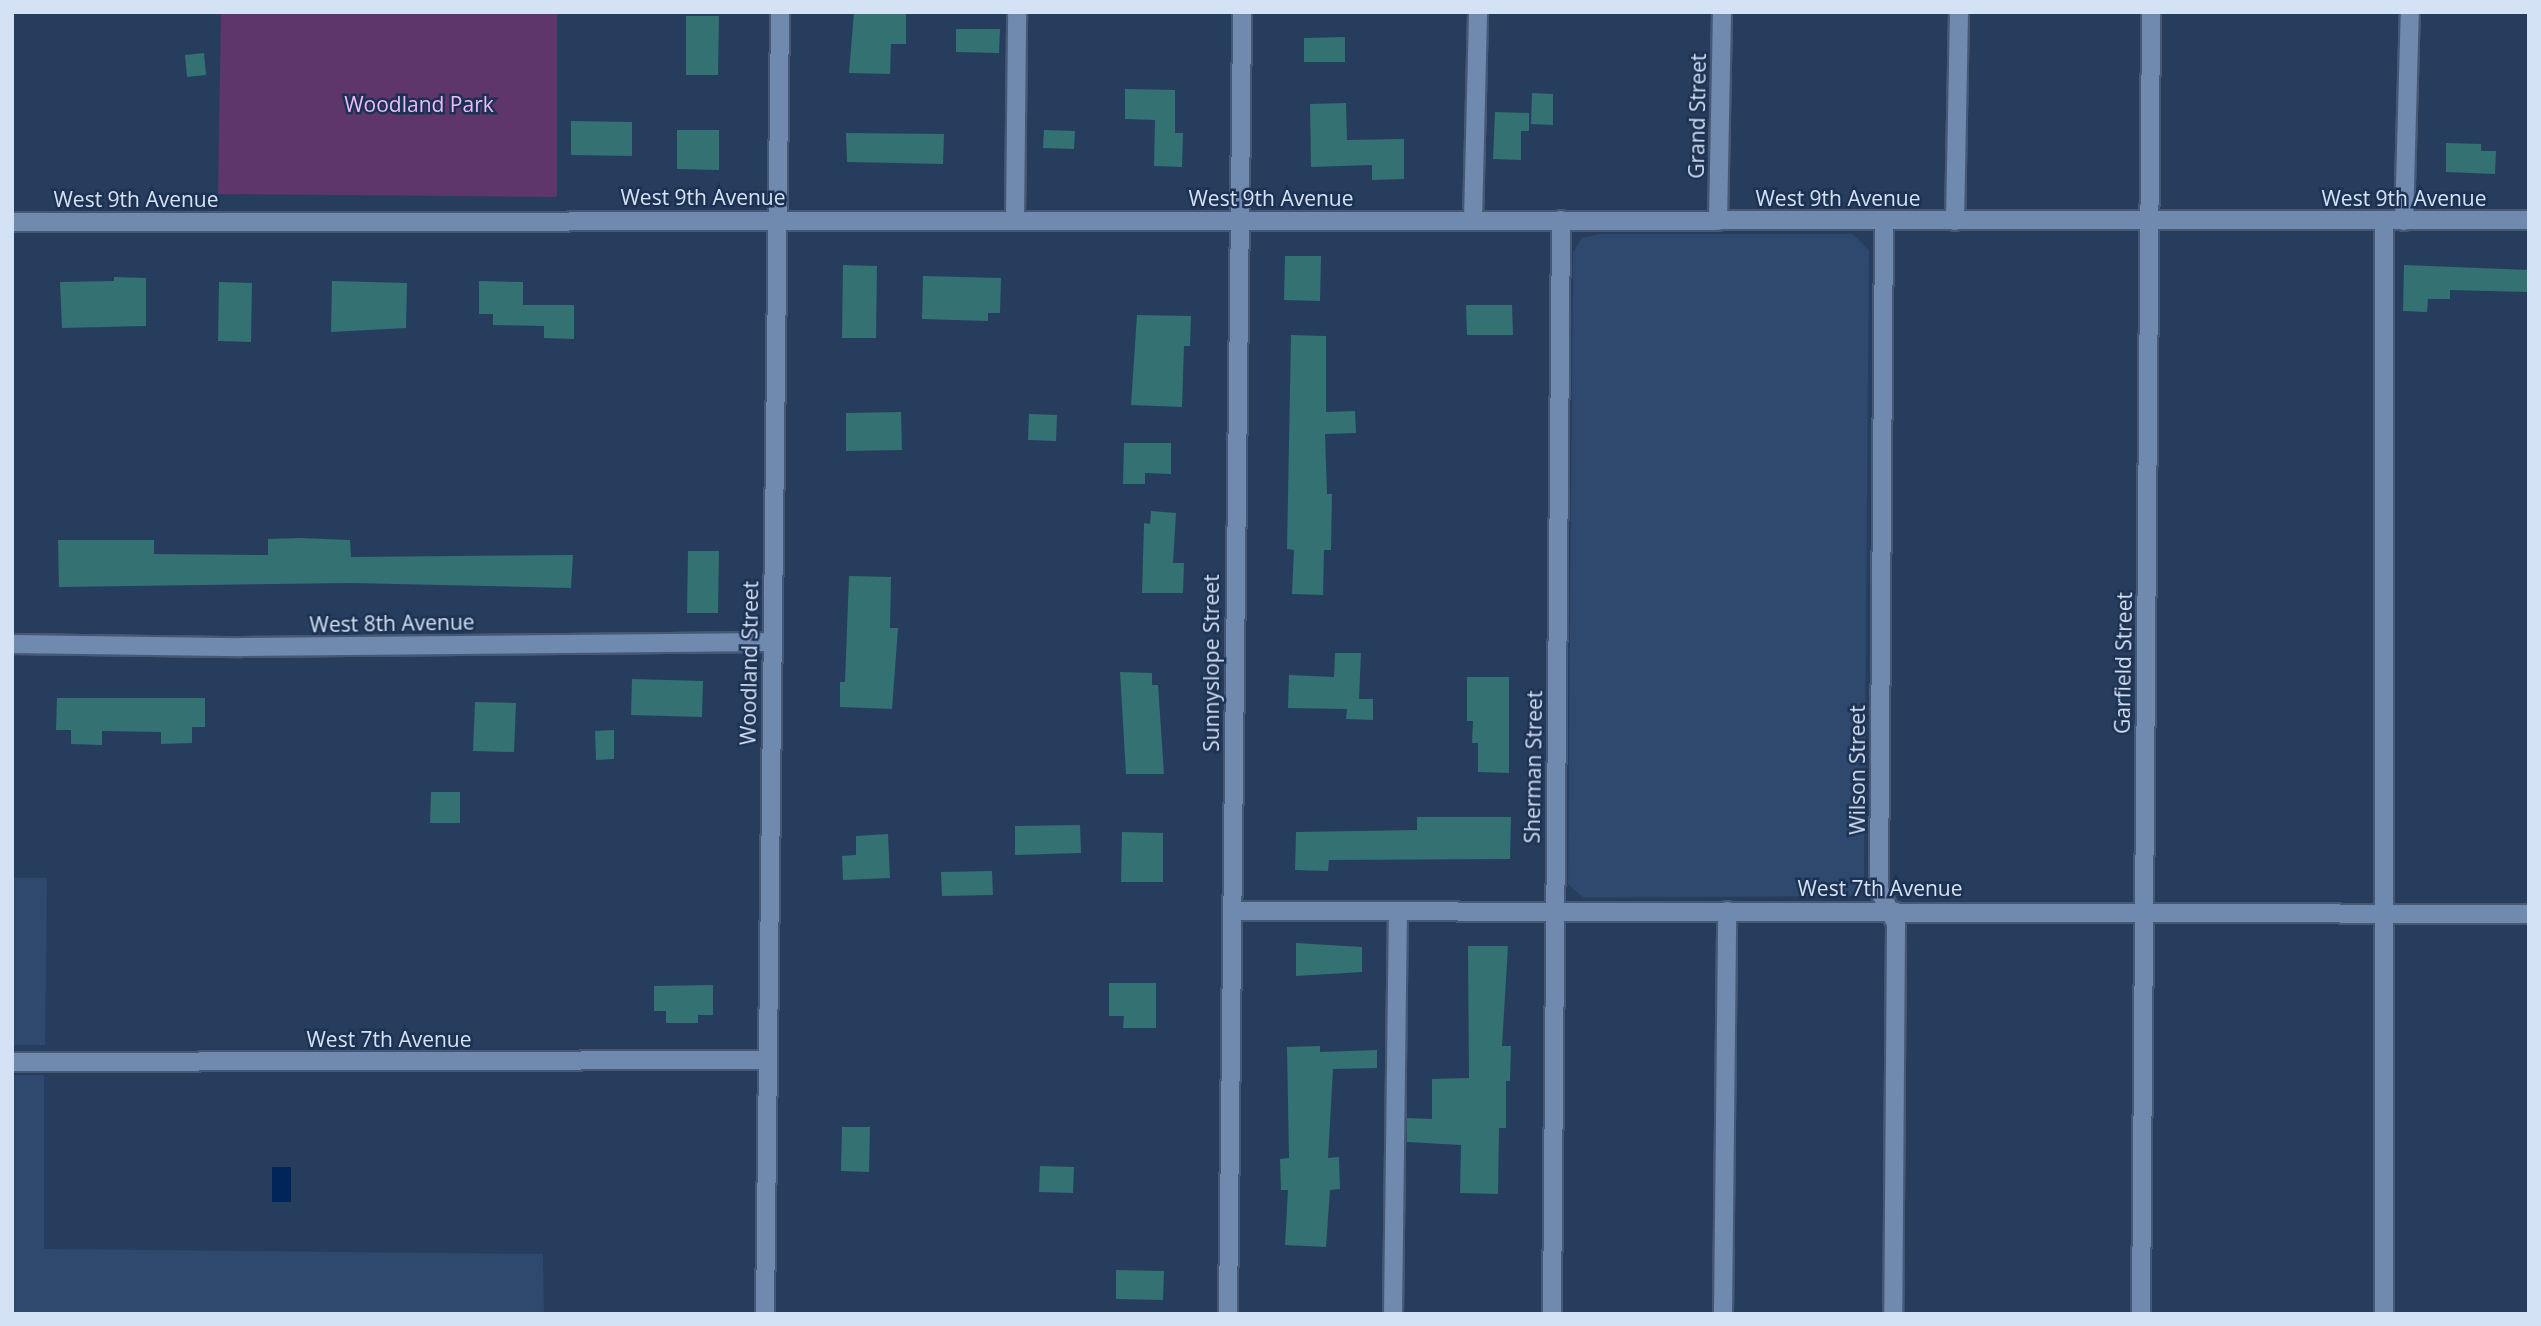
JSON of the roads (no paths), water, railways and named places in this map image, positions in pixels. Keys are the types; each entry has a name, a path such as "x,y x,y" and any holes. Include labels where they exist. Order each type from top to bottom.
{"street":[{"name":"Woodland Street","path":"765,1314 780,12"},
{"path":"1015,219 1017,12"},
{"name":"Sunnyslope Street","path":"1228,1314 1237,221 1242,12"},
{"path":"1473,220 1478,12"},
{"name":"Grand Street","path":"1718,221 1722,12"},
{"path":"1955,221 1959,12"},
{"name":"Garfield Street","path":"2141,1314 2142,912 2152,220 2151,12"},
{"path":"2404,221 2410,12"},
{"name":"West 9th Avenue","path":"12,222 1015,219 2529,220"},
{"name":"Sherman Street","path":"1552,1314 1561,220"},
{"name":"Wilson Street","path":"1884,221 1879,890 1892,911 1896,924 1893,1314"},
{"path":"2384,221 2381,913 2384,1314"},
{"name":"West 8th Avenue","path":"12,644 241,647 772,642"},
{"name":"West 7th Avenue","path":"1232,911 2529,914"},
{"path":"1393,1314 1398,912"},
{"path":"1723,1314 1727,912"},
{"name":"West 7th Avenue","path":"12,1062 766,1060"}],"park label":[{"name":"Woodland Park","path":"419,104"}]}
